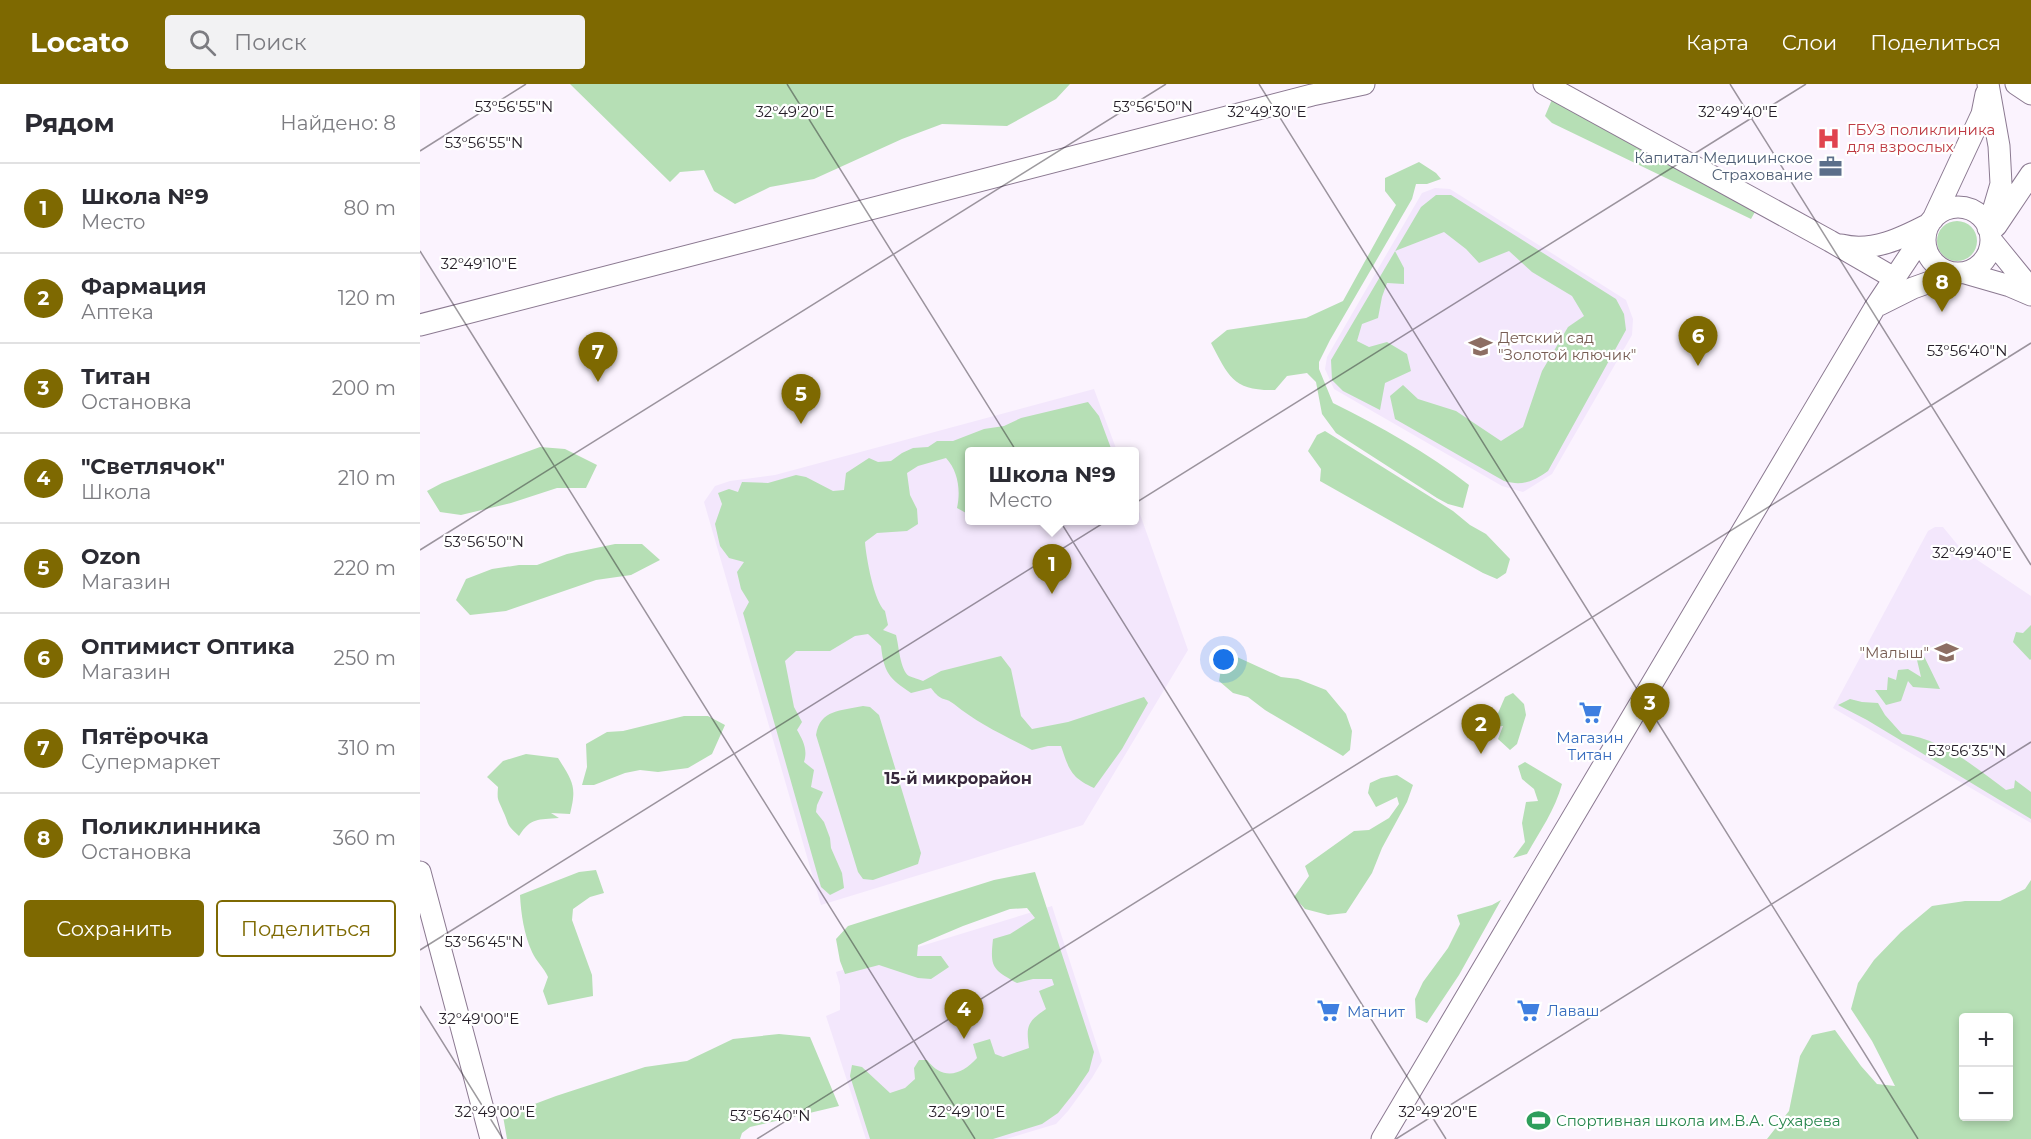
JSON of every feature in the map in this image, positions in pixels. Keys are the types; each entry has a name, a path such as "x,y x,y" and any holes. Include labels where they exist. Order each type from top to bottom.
{"street":[{"path":"420,325 1300,98 1364,84"},
{"path":"1544,84 1894,278"},
{"path":"1987,84 1983,114 1929,225 1925,248 1933,263 1947,272 1960,273 2010,286 2031,295"},
{"path":"1874,309 1913,288 1973,269 1986,257 2001,184 1996,124 1987,84"},
{"path":"2016,84 2031,94"},
{"path":"1990,234 2031,174"},
{"path":"1382,1139 1874,309 1929,225 1938,214 1952,208 1967,208 1980,216 1990,234 2031,289"},
{"path":"1830,241 1844,246 1869,247 1897,239 1929,225"},
{"path":"420,872 491,1139"}],"shaded area":[{"name":"Детский сад \"Золотой ключик\"","path":"1435,188 1450,189 1626,300 1633,319 1632,335 1552,474 1523,492 1502,486 1334,389 1325,369 1327,357 1422,193"},
{"path":"1094,389 1116,447 965,447 965,525 1139,525 1139,511 1188,650 1083,825 821,905 704,502 715,486 730,481 775,475"},
{"name":"\"Малыш\"","path":"1935,527 1943,527 1961,549 2031,596 2031,823 1833,708 1928,531"},
{"path":"1052,906 1102,1061 1068,1111 1056,1124 1006,1139 866,1139 826,1016 840,1010 840,986 836,972"}],"green space":[{"path":"570,84 1070,84 1056,99 1007,126 942,124 902,139 814,179 770,187 735,204 714,191 704,170 680,172 670,182"},
{"path":"1553,97 1756,210 1751,219 1552,123 1545,116"},
{"path":"1419,162 1441,179 1427,184 1416,184 1412,199 1330,340 1319,362 1319,369 1333,403 1403,441 1469,485 1463,508 1437,498 1336,433 1322,414 1316,382 1307,373 1287,376 1275,390 1250,388 1234,380 1211,343 1227,330 1306,318 1343,301 1396,205 1385,191 1385,178"},
{"path":"1436,195 1451,195 1616,299 1624,314 1626,330 1548,471 1543,475 1522,483 1504,481 1395,419 1390,396 1403,385 1418,399 1456,411 1501,441 1523,427 1542,371 1568,327 1584,316 1572,296 1532,272 1509,251 1479,263 1466,249 1444,232 1395,251 1421,207"},
{"path":"1957,221 1971,227 1977,241 1971,255 1957,261 1943,255 1937,241 1943,227"},
{"path":"1395,251 1404,268 1404,284 1387,283 1378,318 1362,324 1357,341 1369,347 1387,342 1407,354 1411,371 1385,383 1380,410 1343,391 1332,380 1331,360"},
{"path":"1088,402 1099,416 1111,447 965,447 965,512 957,508 958,481 946,458 918,466 907,473 910,495 917,509 918,524 907,531 877,533 865,542 874,589 885,611 888,625 883,630 896,635 906,673 923,681 941,671 1001,656 1011,669 1021,716 1032,729 1068,722 1144,697 1148,703 1122,749 1094,788 1075,776 1066,761 1061,746 1032,750 982,723 951,702 940,698 931,688 911,693 889,674 881,646 868,634 855,636 830,651 796,651 785,661 794,707 802,722 797,730 805,749 804,762 814,770 811,787 823,792 816,812 824,822 831,848 842,873 844,888 830,895 821,887 743,613 749,602 741,589 737,572 744,562 729,558 720,546 715,524 722,504 718,493 729,489 738,492 742,482 768,483 796,475 806,477 833,491 844,490 846,473 869,458 878,462 891,461 913,448 928,447 937,441 953,441 984,429 1004,426 1021,418"},
{"path":"1325,431 1486,534 1510,559 1506,573 1497,579 1483,573 1320,481 1321,469 1308,451 1317,435"},
{"path":"540,447 565,449 597,465 586,488 557,488 511,503 461,515 440,512 427,491 442,483"},
{"path":"615,544 642,544 660,560 631,575 596,580 506,611 470,615 456,600 466,579 492,569 537,565 567,554"},
{"path":"2031,625 2030,660 2013,642 2016,632 2023,633"},
{"path":"1921,650 1940,689 1913,687 1908,681 1901,701 1886,705 1875,690 1887,690 1888,677 1896,680 1898,670 1908,669 1921,677 1917,660"},
{"path":"1224,651 1281,677 1298,679 1326,690 1346,714 1352,731 1350,750 1343,756 1265,710 1248,697 1233,693 1219,681"},
{"path":"1513,693 1524,704 1526,715 1517,744 1510,750 1498,739 1503,726 1492,727 1505,697"},
{"path":"1850,699 1878,703 1885,715 1902,734 1944,747 2006,790 2014,788 2015,780 2031,792 2031,819 1867,720 1838,705"},
{"path":"863,706 870,707 879,715 921,853 918,864 873,880 863,879 858,872 816,735 818,726 827,716"},
{"path":"684,716 708,716 725,725 712,754 688,768 658,772 640,770 594,785 582,785 587,767 586,744 607,732 623,731"},
{"path":"526,754 558,758 572,784 573,797 570,814 551,813 559,818 531,822 519,836 508,824 498,800 498,787 487,777 503,761"},
{"path":"1525,762 1562,784 1551,812 1527,854 1513,858 1525,842 1522,823 1526,802 1538,801 1534,789 1522,779 1518,766"},
{"path":"1397,775 1413,785 1407,802 1382,848 1372,873 1346,913 1328,915 1305,909 1294,897 1309,876 1305,866 1354,831 1369,830 1389,818 1399,804 1397,797 1376,807 1368,793 1370,783"},
{"path":"596,870 604,893 590,897 573,909 572,920 592,975 593,996 548,1005 543,991 548,977 529,945 523,924 520,895 579,872"},
{"path":"1035,872 1094,1052 1089,1071 1058,1113 1042,1124 993,1139 870,1139 850,1076 852,1065 862,1067 890,1093 905,1088 915,1079 914,1068 919,1060 927,1060 939,1071 952,1073 959,1072 977,1058 973,1044 990,1039 995,1054 1003,1057 1029,1048 1029,1025 1046,1009 1039,991 1054,985 1052,979 1033,979 1017,983 994,966 993,939 1010,934 1035,918 1027,908 1010,909 918,945 917,956 941,956 949,967 931,979 918,978 879,965 845,974 836,939 848,926 994,880"},
{"path":"2031,880 2031,1139 1767,1139 1789,1111 1800,1056 1812,1035 1835,1030 1877,1084 1895,1086 1872,1041 1851,1009 1858,983 1874,960 1901,932 1932,906 1965,901 2000,901 2025,889"},
{"path":"1501,900 1459,975 1427,1023 1416,1018 1415,999 1423,982 1448,948 1460,924 1457,915 1492,905"},
{"path":"779,1034 810,1037 839,1106 750,1127 742,1133 740,1139 507,1139 503,1116 645,1067 687,1061 733,1039"}],"place":[{"name":"ГБУЗ поликлиника для взрослых","path":"1829,138"},
{"name":"Капитал Медицинское Страхование","path":"1831,166"},
{"name":"Поликлинника","path":"1942,312"},
{"name":"Детский сад \"Золотой ключик\"","path":"1480,346"},
{"name":"Оптимист Оптика","path":"1698,366"},
{"name":"Пятёрочка","path":"598,382"},
{"name":"Ozon","path":"801,424"},
{"name":"Школа №9","path":"1052,594"},
{"name":"\"Малыш\"","path":"1947,652"},
{"name":"Магазин Титан","path":"1590,713"},
{"name":"Титан","path":"1650,733"},
{"name":"Фармация","path":"1481,754"},
{"name":"Лаваш","path":"1529,1010"},
{"name":"Магнит","path":"1329,1011"},
{"name":"\"Светлячок\"","path":"964,1039"},
{"name":"Спортивная школа им.В.А. Сухарева","path":"1538,1120"}],"district":[{"name":"15-й микрорайон","path":"958,778"}]}
